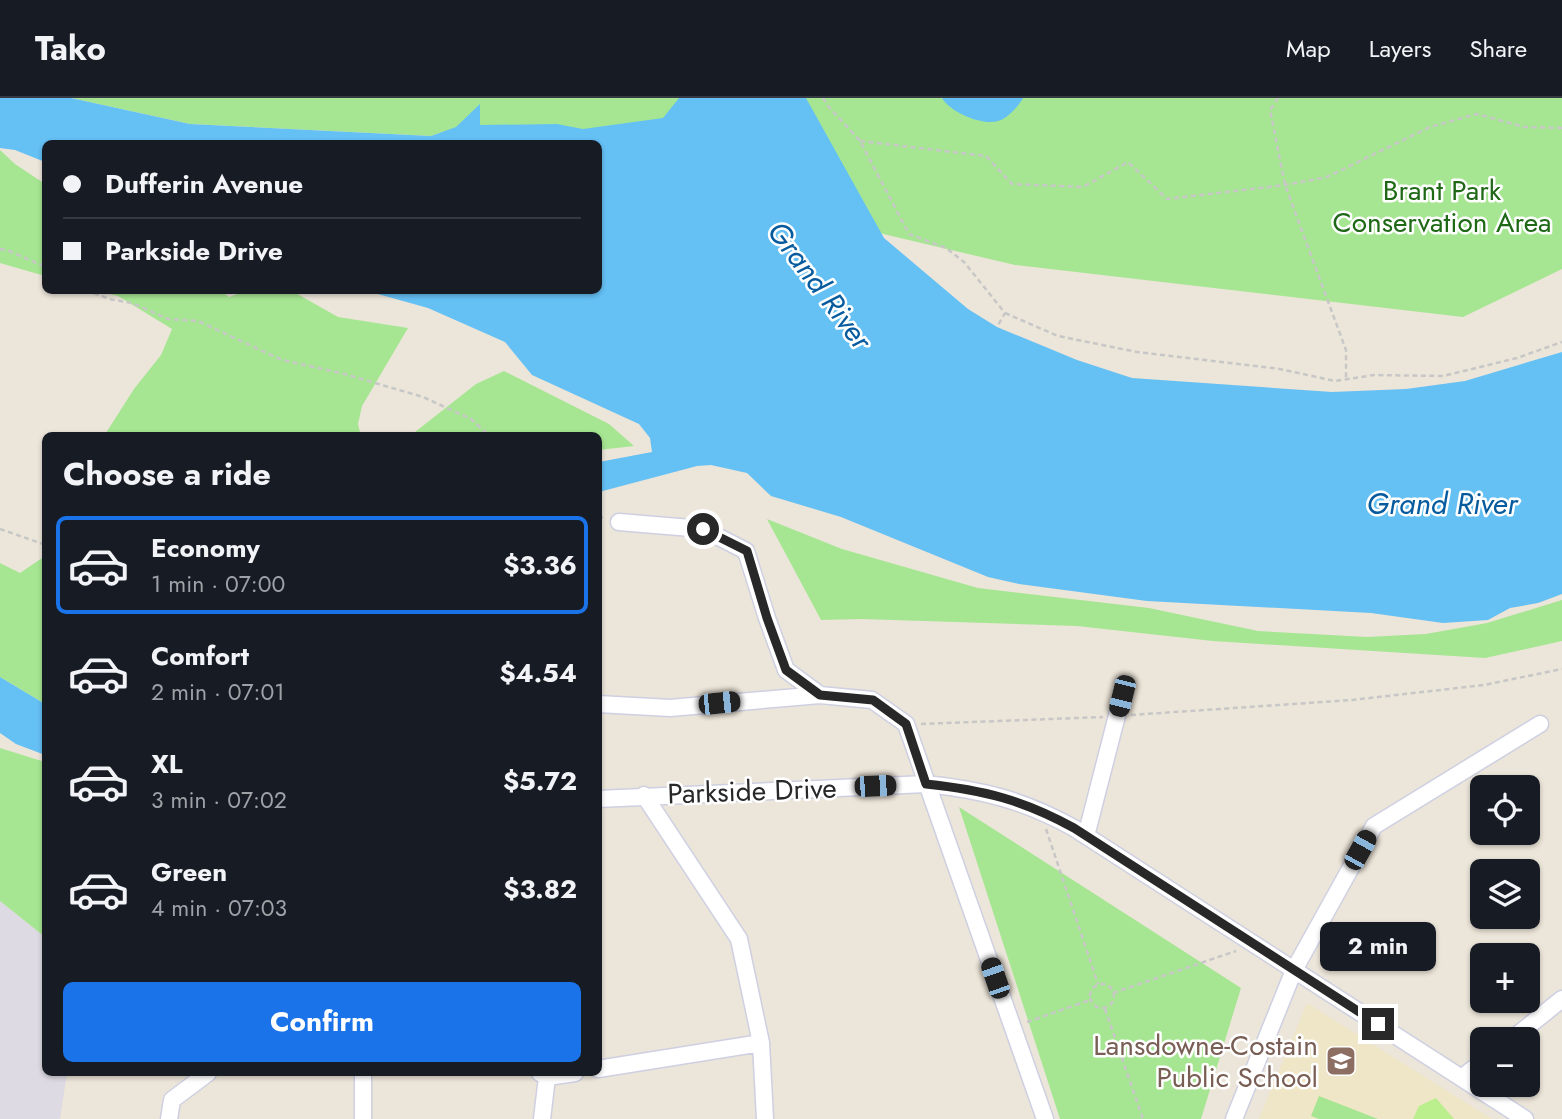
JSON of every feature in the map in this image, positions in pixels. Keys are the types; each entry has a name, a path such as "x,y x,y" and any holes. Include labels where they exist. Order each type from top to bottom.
{"street":[{"path":"619,522 703,529 747,551 786,670 820,695"},
{"path":"602,704 670,708 820,695 873,700 906,724 1045,1119"},
{"path":"1086,836 1122,696"},
{"path":"1234,1119 1294,970 1374,826 1540,724"},
{"name":"Parkside Drive","path":"602,799 926,784 971,788 1040,809 1525,1119"},
{"path":"644,795 739,939 761,1043 765,1119"},
{"path":"1527,1027 1562,999"},
{"path":"602,1068 761,1043"},
{"path":"1461,1079 1470,1072"},
{"path":"169,1112 178,1094 204,1076"},
{"path":"363,1076 363,1119"},
{"path":"541,1119 543,1076"}],"path":[{"path":"823,98 860,141 909,234 946,248 964,262 1005,313 1058,336 1124,349 1280,369 1335,381 1374,375 1443,376 1517,358 1562,342"},
{"path":"1278,98 1269,110 1285,185 1346,350 1346,379"},
{"path":"860,141 986,156 1012,184 1083,187 1128,162 1167,199 1285,185 1327,177 1430,127 1477,114 1524,127 1562,128"},
{"path":"0,249 42,265"},
{"path":"96,294 132,303 168,319 198,321 282,360 341,373 424,397 471,419 486,432"},
{"path":"997,327 1005,313"},
{"path":"0,529 42,544"},
{"path":"906,724 1117,716 1352,700 1484,685 1562,669"},
{"path":"1040,809 1098,984"},
{"path":"1113,993 1254,945"},
{"path":"1090,1000 1091,989 1098,984 1107,986 1113,993 1113,1001 1105,1009"},
{"path":"1012,1027 1090,1000"},
{"path":"1090,1000 1098,1008 1105,1009"},
{"path":"1105,1009 1143,1119"}],"shaded area":[{"path":"0,901 42,935 42,1076 67,1076 60,1119 0,1119"},
{"name":"Lansdowne-Costain Public School","path":"1307,1003 1492,1119 1259,1119"}],"green space":[{"name":"Brant Park Conservation Area","path":"71,98 1562,98 1562,269 1463,317 1015,265 602,168 602,140 551,140 445,131 431,136 190,124"},
{"path":"0,150 42,182 42,275 0,263"},
{"path":"110,294 225,294 229,297 238,294 297,294 338,317 408,328 362,406 358,424 360,432 107,432 134,389 161,355 172,329 118,296"},
{"path":"504,371 609,424 634,446 602,450 602,432 415,432 476,384"},
{"path":"767,519 842,549 978,588 1149,608 1258,631 1367,637 1426,634 1487,623 1562,600 1562,641 1485,658 1213,641 1077,626 821,620"},
{"path":"42,558 42,702 0,677 0,563 20,573"},
{"path":"0,748 42,761 42,935 0,901"},
{"path":"959,807 1241,988 1201,1119 1060,1119"},
{"path":"1319,1096 1378,1119 1319,1119 1311,1116"},
{"path":"1436,1098 1454,1119 1413,1119 1419,1106"}],"water":[{"name":"Grand River","path":"0,98 71,98 190,124 431,136 456,127 480,104 480,125 557,124 583,129 663,118 679,98 806,98 884,238 968,309 997,327 1077,360 1132,378 1332,392 1406,389 1465,381 1562,352 1562,594 1538,603 1510,608 1488,620 1443,623 1371,613 1147,601 1019,584 988,577 841,517 771,496 747,473 711,465 697,466 602,491 602,461 652,452 650,438 639,424 532,375 505,342 428,308 378,294 602,294 602,140 42,140 42,161 15,150 0,148"},
{"path":"942,98 1023,98 1009,115 991,122 975,120 959,113"},
{"path":"0,677 42,702 42,754 16,744 0,733"}],"place":[{"name":"Lansdowne-Costain Public School","path":"1341,1061"}],"route":[{"path":"703,529 747,551 786,670 820,695 873,700 906,724 926,784 971,788 1040,809 1074,828 1378,1024"}]}
